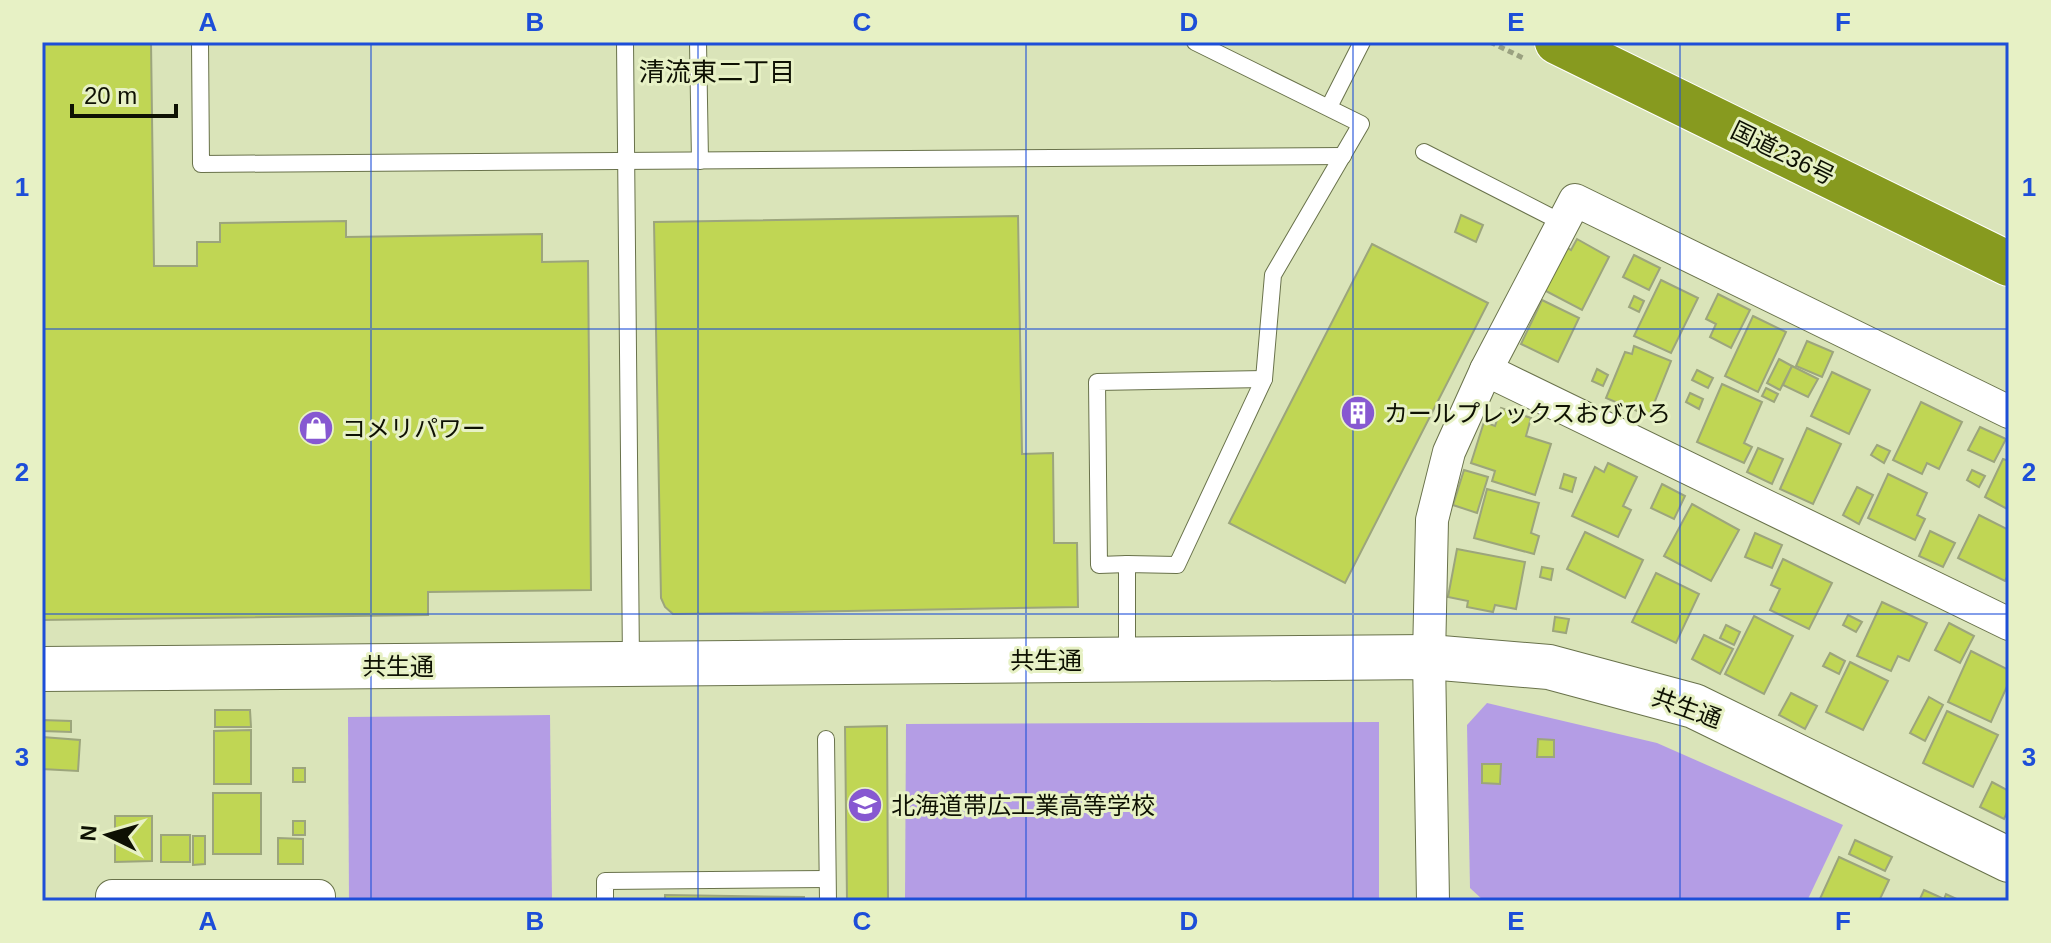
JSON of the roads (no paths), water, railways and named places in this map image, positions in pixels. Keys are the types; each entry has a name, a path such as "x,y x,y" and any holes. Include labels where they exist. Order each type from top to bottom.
{"highway":[{"name":"国道236号","path":"1557,42 2009,264"}],"street":[{"path":"1433,901 1429,657 1432,520 1449,452 1486,370 1575,200 2009,412"},
{"path":"1486,370 2009,624"},
{"name":"共生通","path":"42,669 1429,657 1549,667 1694,706 2009,860"},
{"path":"112,901 112,896 319,896 319,901"}],"lane":[{"path":"200,42 201,164 1343,156"},
{"path":"625,42 631,664"},
{"path":"698,42 700,161"},
{"path":"1195,42 1361,124 1273,275 1264,379 1177,565 1099,565 1097,382 1264,379"},
{"path":"1329,107 1362,42"},
{"path":"1424,152 1563,223"},
{"path":"1127,564 1127,660"},
{"path":"826,739 828,901"},
{"path":"605,901 605,881 827,879"}],"place":[{"name":"カールプレックスおびひろ","path":"1358,413"},
{"name":"コメリパワー","path":"316,428"},
{"name":"北海道帯広工業高等学校","path":"865,805"}],"district":[{"name":"清流東二丁目","path":"717,72"}]}
